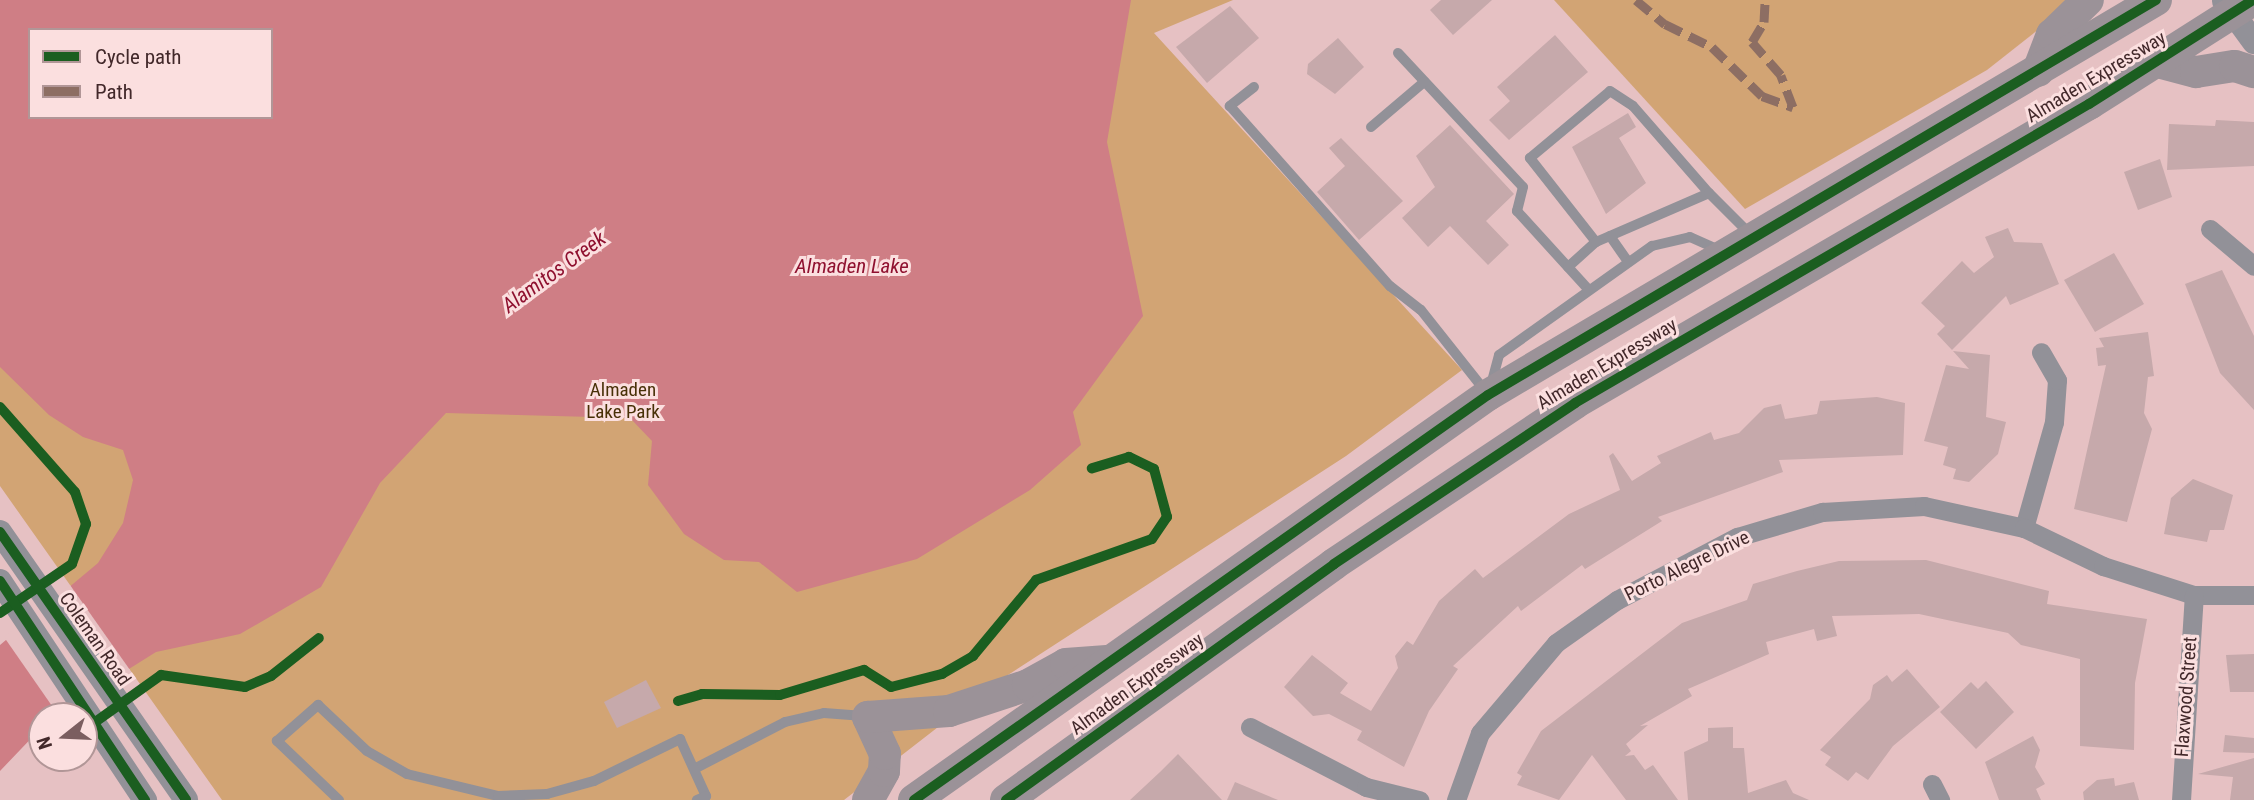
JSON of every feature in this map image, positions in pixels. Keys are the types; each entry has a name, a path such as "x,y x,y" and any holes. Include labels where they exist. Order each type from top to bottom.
{"main road":[{"path":"2038,71 2052,35 2088,0"},
{"name":"Almaden Expressway","path":"914,800 1109,660 1488,396 1723,252 2038,71 2155,0"},
{"name":"Almaden Expressway","path":"1006,800 1520,439 2158,62 2236,5"},
{"path":"2158,62 2196,72 2235,66 2254,72"},
{"path":"868,800 884,771 885,754 868,716 948,711 1017,689 1066,664 1109,660"}],"street":[{"path":"2236,5 2254,42"},
{"path":"2210,229 2254,266"},
{"path":"2024,528 2054,422 2057,380 2041,352"},
{"name":"Porto Alegre Drive","path":"1456,800 1480,733 1556,643 1617,600 1737,537 1822,512 1924,506 2024,528 2103,566 2194,595 2254,595"},
{"name":"Coleman Road","path":"0,532 186,800"},
{"path":"0,580 115,749 145,800"},
{"name":"Flaxwood Street","path":"2181,800 2194,595"},
{"path":"1250,727 1366,788 1419,800"}],"lane":[{"path":"1398,53 1523,187 1517,211 1588,289"},
{"path":"1371,127 1424,82"},
{"path":"1254,87 1230,106 1390,286 1421,310 1488,396"},
{"path":"1596,243 1530,158 1610,91 1633,106 1709,193 1751,236"},
{"path":"1568,267 1596,243 1709,193"},
{"path":"1610,236 1628,262"},
{"path":"1488,396 1499,355 1588,289 1652,246 1690,237 1723,252"},
{"path":"340,800 277,741 318,705 367,751 447,788 498,796 547,794 594,781 680,739 696,768 706,796 697,800"},
{"path":"696,768 785,722 824,713 868,716"}],"green space":[{"name":"Almaden Lake","path":"0,0 1233,0 1154,33 1462,370 1346,456 991,686 844,800 222,800 0,486"},
{"path":"1554,0 2076,0 1987,70 1745,209"}],"water":[{"name":"Almaden Lake","path":"0,0 1131,0 1107,142 1143,316 1073,412 1081,445 1030,490 917,559 797,592 759,562 724,560 684,534 648,485 652,441 630,418 446,413 380,483 321,587 240,634 156,652 76,702 28,702 28,742 0,771 0,645 98,563 123,523 133,480 123,450 83,437 49,415 0,367"}],"pier":[{"path":"70,585 130,670 81,702 49,702 4,637"}],"building":[{"path":"1441,0 1492,0 1453,35 1430,10"},
{"path":"1230,6 1259,38 1207,83 1176,47"},
{"path":"1555,35 1588,72 1509,140 1489,120 1510,101 1497,87"},
{"path":"1338,38 1364,67 1335,94 1307,74 1308,64"},
{"path":"1628,113 1636,127 1619,138 1646,183 1606,214 1572,147"},
{"path":"2216,120 2254,122 2254,166 2167,170 2169,124 2215,126"},
{"path":"1450,125 1514,194 1486,221 1509,245 1488,265 1450,226 1428,247 1402,218 1435,187 1416,156"},
{"path":"1341,138 1403,201 1359,240 1317,192 1345,166 1329,148"},
{"path":"2160,159 2172,197 2138,210 2124,172"},
{"path":"2008,228 2014,242 2042,243 2059,284 2010,305 2006,296 1952,350 1937,334 1945,326 1921,303 1962,261 1974,273 1994,257 1985,237"},
{"path":"2114,253 2144,304 2095,332 2064,280"},
{"path":"2222,270 2254,336 2254,410 2220,373 2185,284"},
{"path":"2148,332 2154,376 2148,377 2144,413 2152,429 2127,522 2074,509 2106,365 2098,366 2096,348 2104,347 2099,338"},
{"path":"1953,351 1990,355 1986,417 2006,422 1998,454 1969,482 1953,479 1956,469 1943,465 1948,447 1924,441 1946,365 1969,369"},
{"path":"1877,397 1905,403 1903,455 1779,460 1783,472 1658,517 1662,521 1585,569 1582,565 1521,611 1518,606 1453,666 1458,669 1429,711 1404,767 1357,740 1362,731 1329,714 1313,716 1284,687 1312,655 1348,683 1340,693 1371,711 1398,668 1395,656 1407,641 1413,645 1439,601 1475,569 1483,578 1569,514 1620,490 1609,456 1613,453 1632,481 1661,463 1657,456 1711,432 1714,440 1739,433 1764,408 1781,404 1785,419 1817,414 1820,401"},
{"path":"2193,479 2233,495 2224,530 2210,530 2207,542 2164,534 2171,498"},
{"path":"1926,560 2049,591 2047,604 2147,619 2135,683 2134,750 2080,746 2080,659 2021,645 2008,633 1919,614 1832,616 1837,636 1817,641 1814,629 1766,642 1769,654 1688,689 1692,696 1640,726 1648,725 1626,744 1631,751 1625,756 1634,755 1645,770 1653,765 1678,800 1626,800 1592,755 1559,800 1517,785 1522,776 1517,773 1541,731 1682,623 1747,600 1753,584 1797,571 1839,561"},
{"path":"2254,654 2254,692 2230,692 2226,655"},
{"path":"1907,669 1940,707 1893,746 1868,780 1856,772 1848,781 1825,765 1831,757 1820,750 1870,699 1873,685 1887,675 1892,682"},
{"path":"646,680 661,708 617,728 604,702"},
{"path":"1986,681 2014,712 1976,749 1940,712 1971,682 1978,689"},
{"path":"1733,727 1733,748 1744,748 1748,793 1786,780 1793,793 1809,800 1688,800 1684,752 1708,741 1708,728"},
{"path":"2225,735 2254,738 2254,753 2223,752"},
{"path":"2033,736 2040,750 2035,767 2045,784 2036,789 2041,800 1999,800 1985,762"},
{"path":"1178,754 1222,800 1130,800 1160,772"},
{"path":"2254,758 2254,800 2230,800 2233,777 2198,774"},
{"path":"2114,778 2115,786 2134,782 2139,800 2084,800 2083,792 2097,780"},
{"path":"1235,782 1278,800 1227,800"}],"marked path":[{"path":"1636,0 1665,24 1712,47 1762,96 1793,107 1781,75 1752,42 1764,22 1765,0"}],"cycle path":[{"path":"914,800 1488,395 2156,0"},
{"path":"1006,800 1334,564 1575,403 2089,104 2253,0"},
{"path":"0,407 75,492 86,524 72,564 0,613"},
{"path":"678,701 702,694 780,695 864,670 891,687 942,674 973,656 1036,580 1152,539 1167,517 1154,469 1129,457 1092,468"},
{"path":"0,532 186,800"},
{"path":"0,581 145,800"},
{"path":"98,720 161,675 245,687 271,676 319,638"}],"water label":[{"name":"Alamitos Creek","path":"554,272"}],"park label":[{"name":"Almaden Lake Park","path":"623,401"}]}
